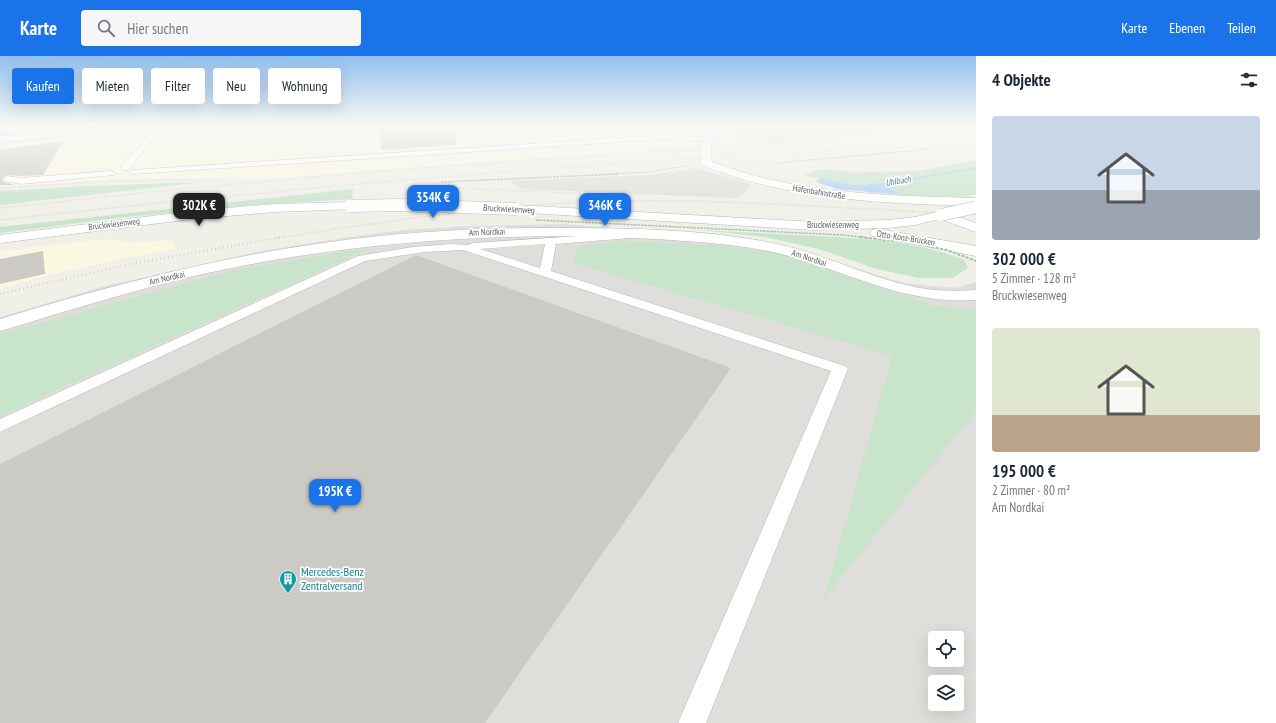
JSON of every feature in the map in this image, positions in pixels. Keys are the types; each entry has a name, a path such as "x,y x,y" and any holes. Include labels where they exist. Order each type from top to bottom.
{"street":[{"name":"Hafenbahnstraße","path":"704,156 707,164 727,172 794,189 846,197 976,202"},
{"name":"Bruckwiesenweg","path":"0,239 192,215 275,208 350,206 399,205 516,209 814,226 888,224 924,219"},
{"path":"924,219 976,207"},
{"path":"941,215 976,228"},
{"name":"Otto-Konz-Brücken","path":"924,219 953,241 975,254"},
{"name":"Otto-Konz-Brücken","path":"814,226 907,238 975,254"},
{"name":"Am Nordkai","path":"0,325 152,281 234,263 328,246 421,236 518,231 562,230 657,235 728,241 765,246 806,256 903,289 935,295 976,295"}],"lane":[{"path":"125,168 135,156"},
{"path":"7,179 22,181 111,173 117,175 133,172 374,156"},
{"path":"111,173 114,170 125,168 137,169 133,172"},
{"path":"54,173 86,176"},
{"path":"0,426 362,258 404,250 440,246 551,242 591,238 657,235"},
{"path":"545,273 551,242"},
{"path":"464,246 840,369 692,723"}],"path":[{"path":"773,163 851,156"},
{"path":"534,220 843,235 919,244 975,254"}],"shaded area":[{"path":"0,156 563,156 263,179 170,178 85,181 0,187"},
{"path":"696,168 751,184 746,192 735,198 522,189 509,181 651,175"},
{"path":"564,224 748,240 791,248 903,283 956,288 976,282 976,723 0,723 0,317 105,286 257,252 349,237 405,230 471,226"},
{"path":"107,239 128,243 171,240 176,249 49,275 0,289 0,251"}],"green space":[{"path":"976,160 976,194 963,197 903,195 890,188 872,183 866,185 853,185 804,175 813,171 826,169 852,172 919,171"},
{"path":"203,182 0,205 0,191"},
{"path":"353,189 352,199 253,205 126,217 0,233 0,227"},
{"path":"701,230 835,237 892,242 929,249 964,260 968,268 952,278 919,278 877,269 819,249 765,237"},
{"path":"620,241 718,245 783,254 934,306 976,309 976,411 824,599 892,356 573,263 578,247"},
{"path":"373,247 0,416 0,334 234,270"}],"water":[{"path":"822,178 853,185 866,185 872,183 881,184 903,195 836,189 816,180"}],"building":[{"path":"0,156 54,156 43,175 7,175 2,179 3,182 15,185 0,185"},
{"path":"43,251 45,274 0,284 0,259"},
{"name":"Mercedes-Benz Zentralversand","path":"416,255 731,368 485,723 0,723 0,464"}],"waterway":[{"name":"Uhlbach","path":"869,192 881,184 976,168"}],"railway":[{"path":"0,208 191,188 382,171 592,156"},
{"path":"0,220 279,191 558,168 735,156"},
{"path":"0,188 112,181 222,180"},
{"path":"430,187 644,196"},
{"path":"276,238 448,214 577,202 665,201 754,203 976,214"},
{"path":"0,294 130,264 283,237"}],"place":[{"name":"Mercedes-Benz Zentralversand","path":"288,594"}]}
